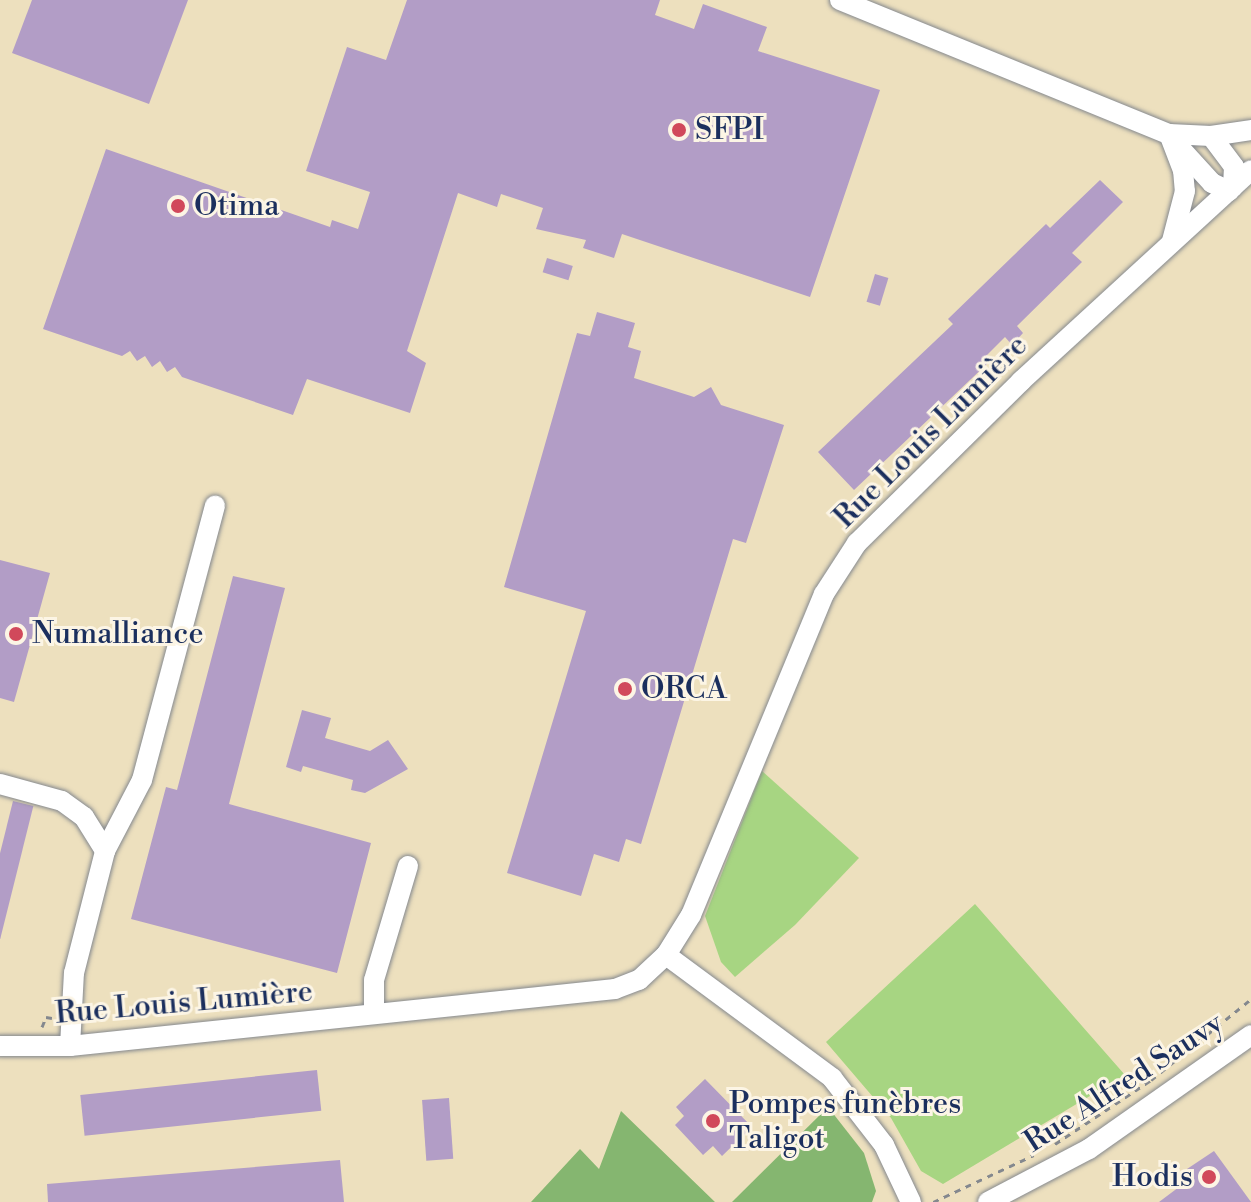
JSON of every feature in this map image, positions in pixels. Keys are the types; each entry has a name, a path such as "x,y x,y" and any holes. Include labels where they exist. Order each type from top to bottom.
{"street":[{"path":"840,0 1169,134 1211,136 1251,130"},
{"path":"1169,134 1212,183 1231,189 1234,167 1211,136"},
{"path":"1169,134 1185,191 1171,244"},
{"name":"Rue Louis Lumière","path":"0,1046 70,1046 615,989 639,980 666,955 691,915 824,594 857,543 1251,170"},
{"path":"70,1046 74,973 105,851 142,780 215,506"},
{"path":"0,784 62,801 84,817 105,851"},
{"path":"374,1014 374,980 408,866"},
{"path":"666,955 832,1078 884,1145 911,1202"},
{"name":"Rue Alfred Sauvy","path":"988,1202 1089,1149 1251,1035"}],"path":[{"path":"933,1202 1055,1144 1151,1080 1251,999"}],"green space":[{"path":"762,771 859,858 795,925 735,977 721,962 705,916"},
{"path":"975,904 1125,1075 943,1184 921,1171 891,1118 826,1042"},
{"path":"828,1107 864,1153 876,1191 872,1202 732,1202"},
{"path":"621,1111 715,1202 531,1202 580,1149 599,1169"}],"building":[{"path":"32,0 188,0 149,104 12,53"},
{"path":"407,0 660,0 655,15 694,29 703,4 767,27 758,51 880,90 810,297 622,234 614,258 583,248 586,240 536,229 543,208 501,194 497,207 458,193 407,351 426,363 410,413 307,379 293,415 182,377 175,367 167,372 160,361 152,367 145,356 137,361 130,351 122,356 43,329 106,149 330,227 332,220 358,229 370,192 306,171 347,47 386,60"},
{"path":"1100,180 1123,202 1072,253 1082,262 1017,326 1023,333 1012,345 1005,337 985,357 989,362 854,490 818,452 953,324 948,319 1046,224 1050,228"},
{"path":"547,258 573,266 568,280 543,272"},
{"path":"875,274 888,278 880,306 867,302"},
{"name":"ORCA","path":"597,312 635,323 628,347 641,351 634,378 694,397 711,387 721,405 784,425 746,543 733,539 641,844 626,839 619,862 594,854 581,896 507,873 586,611 504,587 577,333 590,336"},
{"name":"Numalliance","path":"0,560 50,573 14,702 0,698"},
{"path":"233,576 285,588 229,804 371,843 337,973 131,919 166,787 177,790"},
{"path":"302,710 331,718 325,738 370,751 388,740 408,769 365,793 351,790 353,780 303,766 301,772 286,767"},
{"path":"13,801 33,806 0,939 0,853"},
{"path":"317,1070 321,1111 85,1136 80,1095"},
{"name":"Pompes funèbres Taligot","path":"705,1079 752,1127 722,1156 713,1146 703,1155 675,1125 684,1116 676,1107"},
{"path":"449,1098 453,1159 426,1161 422,1100"},
{"name":"Hodis","path":"1214,1151 1251,1202 1159,1202 1187,1181 1181,1173"},
{"path":"340,1160 344,1202 48,1202 47,1184"}],"place":[{"name":"SFPI","path":"679,130"},
{"name":"Otima","path":"178,206"},
{"name":"Numalliance","path":"16,634"},
{"name":"ORCA","path":"625,689"},
{"name":"Pompes funèbres Taligot","path":"713,1121"},
{"name":"Hodis","path":"1209,1177"}]}
